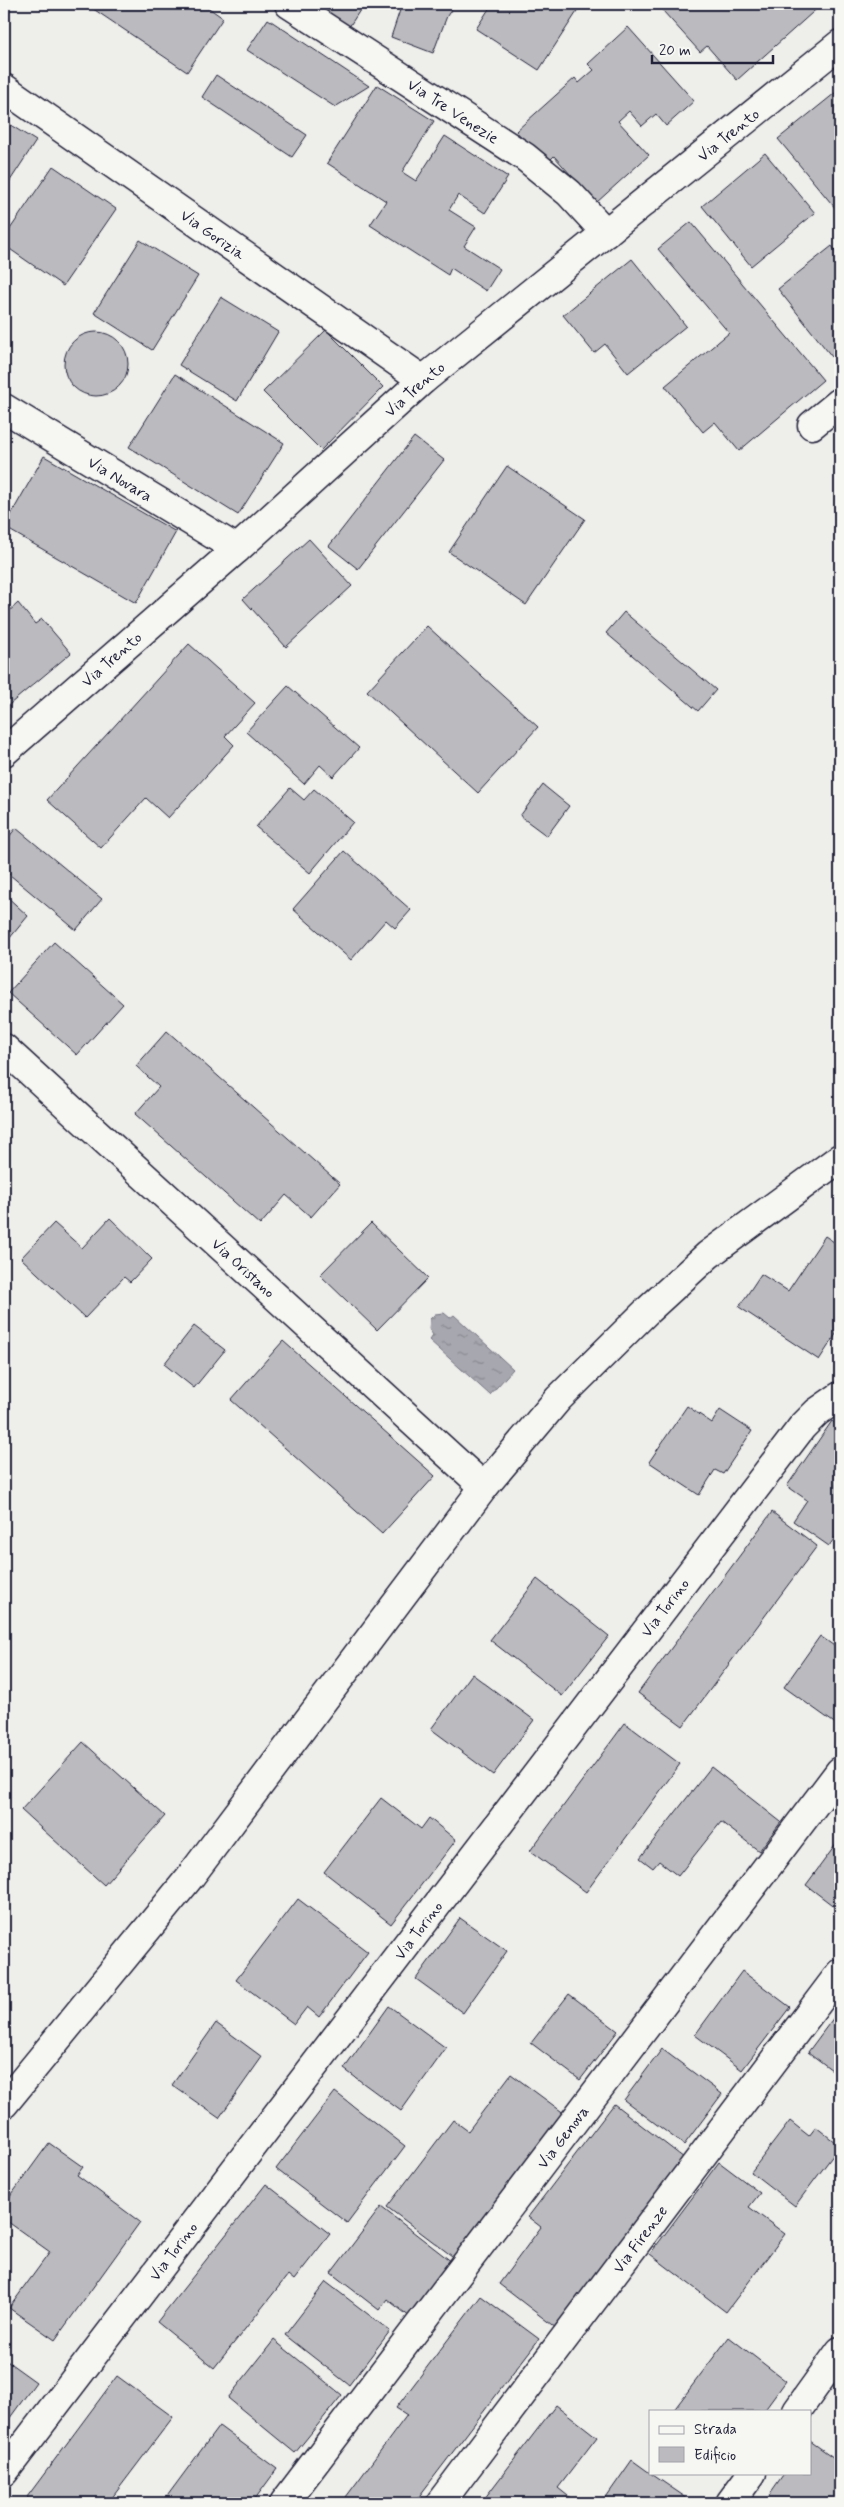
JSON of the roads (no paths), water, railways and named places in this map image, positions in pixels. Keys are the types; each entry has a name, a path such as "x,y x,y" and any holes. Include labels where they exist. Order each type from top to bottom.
{"street":[{"name":"Via Tre Venezie","path":"289,4 525,157 569,193 606,233"},
{"name":"Via Trento","path":"4,752 237,549 423,380 840,44"},
{"name":"Via Gorizia","path":"4,88 423,380"},
{"path":"812,425 840,402"},
{"name":"Via Novara","path":"4,408 237,549"},
{"name":"Via Oristano","path":"4,1048 484,1487"},
{"path":"4,2104 196,1869 484,1487 558,1399 666,1293 724,1243 840,1158"},
{"name":"Via Torino","path":"4,2472 802,1427 816,1412 840,1396"},
{"name":"Via Genova","path":"284,2503 840,1771"},
{"name":"Via Firenze","path":"440,2503 840,1973"},
{"path":"798,2410 840,2351"},
{"path":"730,2503 751,2474"}],"water":[{"path":"444,1313 450,1318 454,1315 513,1369 490,1395 429,1340 433,1335 429,1329 430,1319 435,1314"}]}
